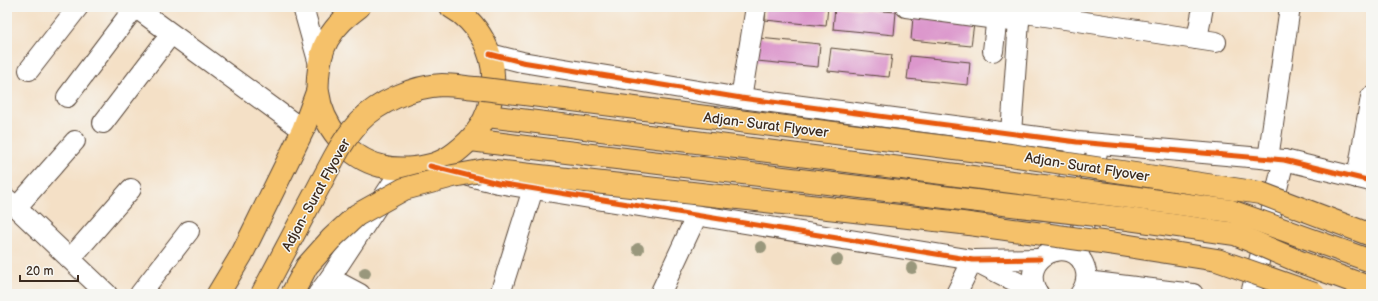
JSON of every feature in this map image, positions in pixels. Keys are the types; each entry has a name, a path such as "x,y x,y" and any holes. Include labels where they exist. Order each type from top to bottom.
{"main road":[{"path":"218,294 242,254 303,130 317,92 319,64 328,40 342,20 359,7"},
{"path":"317,92 324,116 338,138 357,155 380,166 402,169 430,166 452,156 471,140 487,116 493,96 494,75 490,54 478,31 460,12 452,7"},
{"path":"478,31 480,7"},
{"name":"Adjan- Surat Flyover","path":"262,294 334,158 347,136 359,121 382,104 416,89 442,85 1010,155 1260,193 1371,235"},
{"path":"487,116 1231,211 1371,261"},
{"path":"471,140 1128,218 1234,234 1300,262 1371,288"},
{"name":"Adjan- Surat Flyover","path":"292,294 307,266 332,238 357,215 404,189 453,176 486,170 962,223 1116,244 1217,260 1314,294"}],"street":[{"path":"29,70 78,7"},
{"path":"67,97 135,7 303,130"},
{"path":"303,7 319,64"},
{"path":"741,98 756,7"},
{"path":"906,7 1019,14 1207,41 1203,7"},
{"path":"1252,294 1276,160 1290,7"},
{"path":"992,51 997,13"},
{"path":"1011,133 1019,14"},
{"path":"103,124 171,34"},
{"path":"490,54 522,62 741,98 1077,142 1276,160 1364,180 1371,97"},
{"path":"75,141 11,203 107,294"},
{"path":"1038,294 1034,285 1033,276 1035,266 1048,255 1077,142"},
{"path":"1078,257 1098,144"},
{"path":"430,166 498,183 973,260 1048,255 1066,251 1078,257 1084,265 1086,273 1083,288 1193,294"},
{"path":"360,294 324,288 402,169"},
{"path":"500,294 533,188"},
{"path":"70,259 131,189"},
{"path":"660,294 697,215"},
{"path":"140,294 189,232"},
{"path":"973,260 1038,294"},
{"path":"956,294 973,260"}],"building":[{"path":"766,7 828,7 826,26 765,20"},
{"path":"835,7 896,12 894,35 833,29"},
{"path":"913,17 974,23 971,46 911,40"},
{"path":"759,38 820,44 818,67 757,61"},
{"path":"831,48 892,55 889,77 828,71"},
{"path":"910,56 970,62 968,85 907,79"}],"cycle path":[{"path":"490,54 522,62 741,98 1077,142 1284,160 1371,181"},
{"path":"430,166 498,183 973,260 1040,259"}]}
